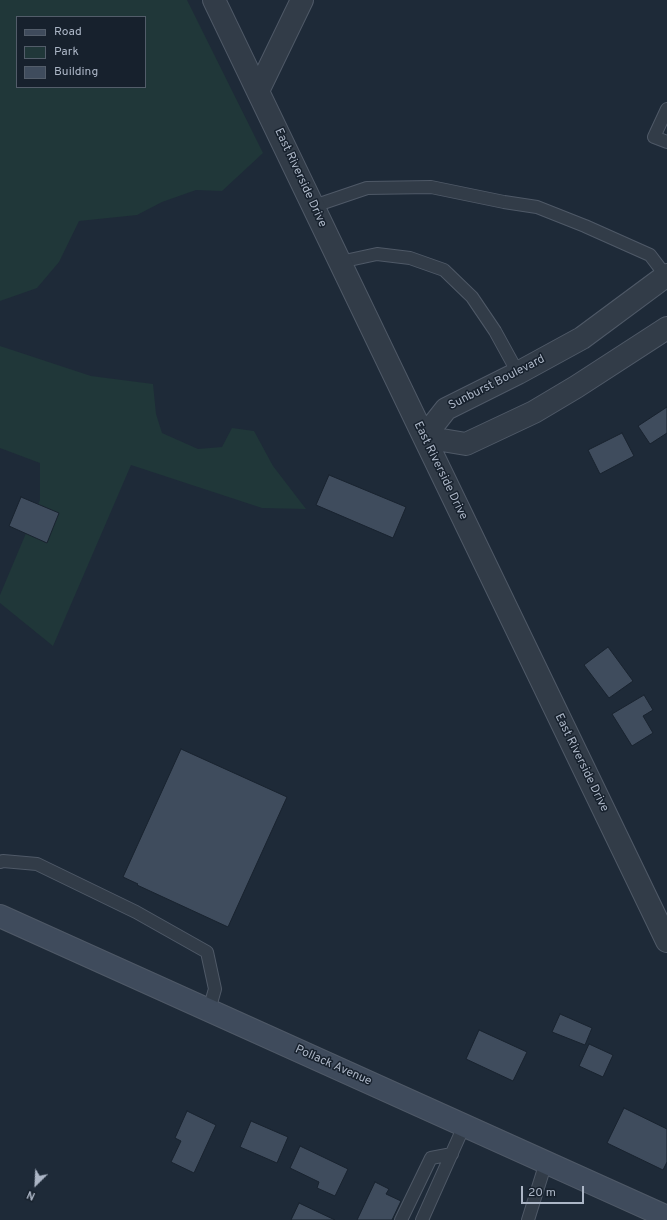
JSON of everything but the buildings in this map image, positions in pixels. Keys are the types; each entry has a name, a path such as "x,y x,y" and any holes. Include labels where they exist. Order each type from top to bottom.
{"street":[{"name":"East Riverside Drive","path":"214,0 667,941"},
{"path":"258,91 302,0"},
{"name":"Sunburst Boulevard","path":"424,437 446,408 518,373 582,338 666,276"},
{"path":"424,437 466,444 534,412 576,387 667,328"},
{"name":"Pollack Avenue","path":"0,916 667,1217"}],"lane":[{"path":"667,109 654,137 667,142"},
{"path":"314,206 367,188 431,187 504,202 537,207 585,226 650,256 666,276"},
{"path":"340,262 377,254 410,258 444,270 472,296 495,331 518,373"},
{"path":"0,862 2,860 37,864 136,912 207,952 215,989 209,1010"},
{"path":"422,1220 464,1126"},
{"path":"401,1220 431,1158 452,1154"},
{"path":"528,1220 546,1162"}],"green space":[{"path":"0,0 187,0 263,153 222,191 196,190 162,202 137,215 79,221 59,262 37,288 0,301"},
{"path":"0,346 91,376 153,384 156,414 162,433 198,449 222,447 232,428 254,431 273,466 306,509 262,508 131,465 53,646 0,603 0,595 40,500 40,463 0,448"}]}
